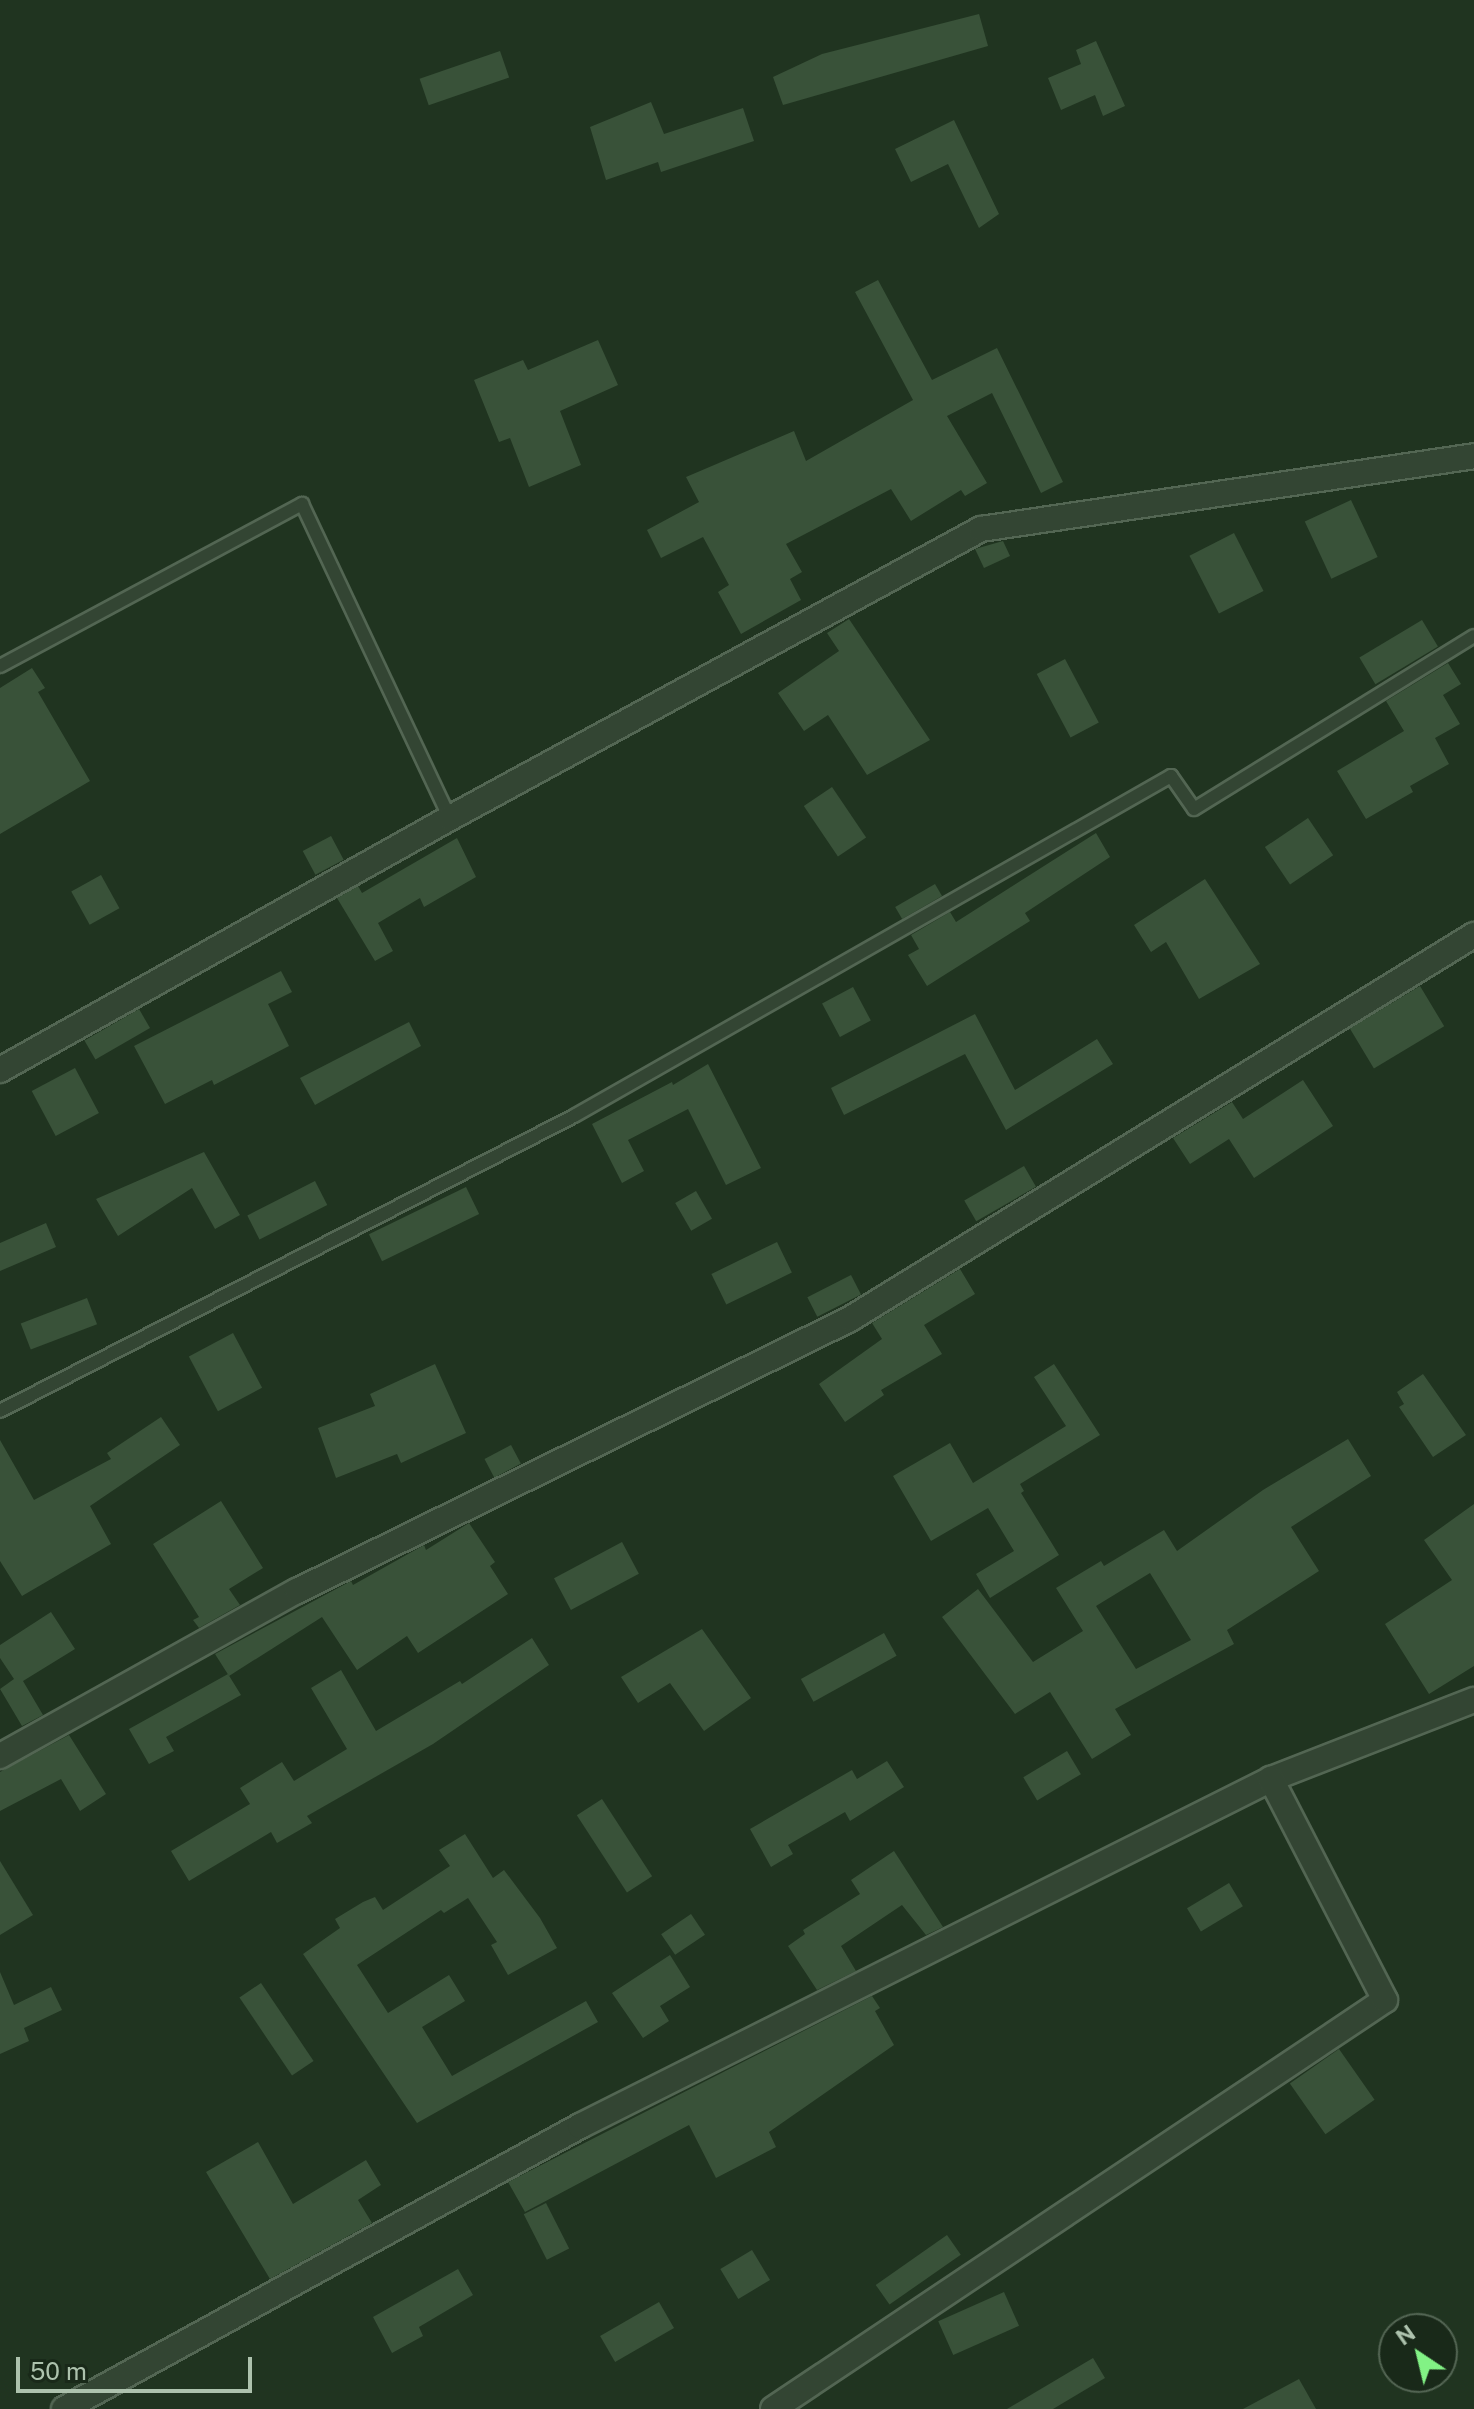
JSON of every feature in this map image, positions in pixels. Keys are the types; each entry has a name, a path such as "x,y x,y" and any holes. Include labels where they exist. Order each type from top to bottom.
{"street":[{"path":"0,1070 450,818 981,529 1474,456"},
{"path":"0,1756 297,1591 850,1319 1474,935"},
{"path":"64,2409 580,2126 1271,1779 1474,1700"},
{"path":"773,2409 1385,2000 1271,1779"}],"lane":[{"path":"0,666 302,504 450,818"},
{"path":"0,1411 574,1116 1171,776 1194,809 1474,636"}],"building":[{"path":"979,14 988,46 783,105 773,77 822,54"},
{"path":"1096,41 1125,106 1103,116 1095,95 1061,110 1048,78 1081,64 1076,50"},
{"path":"500,51 509,77 429,105 420,79"},
{"path":"651,102 664,134 743,108 754,141 661,172 658,162 606,180 590,127"},
{"path":"954,120 999,214 979,228 948,164 911,182 895,149"},
{"path":"878,280 932,380 997,348 1063,482 1041,493 992,393 947,416 987,483 965,496 961,490 911,521 891,489 786,544 802,572 790,579 801,600 741,634 718,592 729,585 703,537 661,558 647,530 699,502 686,477 794,431 806,461 913,400 855,292"},
{"path":"598,340 618,385 560,411 581,465 529,487 510,438 499,442 474,380 523,360 528,370"},
{"path":"1351,500 1378,557 1331,579 1305,522"},
{"path":"1234,533 1264,591 1219,614 1189,556"},
{"path":"1003,541 1010,556 984,568 975,549"},
{"path":"849,619 930,740 867,775 828,715 804,731 778,693 839,651 827,633"},
{"path":"1422,620 1438,647 1375,684 1359,658"},
{"path":"1065,659 1099,723 1071,738 1037,674"},
{"path":"1448,663 1461,684 1443,695 1460,724 1435,738 1449,764 1410,786 1413,792 1366,819 1337,771 1404,731 1386,701"},
{"path":"32,668 45,688 38,692 90,781 0,834 0,688"},
{"path":"832,787 866,838 838,857 804,806"},
{"path":"1308,818 1333,855 1290,884 1265,847"},
{"path":"1096,833 1110,857 1025,913 1030,921 927,986 908,955 919,949 911,935 950,912 956,922"},
{"path":"331,836 344,860 315,875 303,851"},
{"path":"457,838 476,877 424,907 420,898 378,923 393,951 375,961 337,898 358,886 362,893"},
{"path":"101,875 119,908 90,925 71,891"},
{"path":"1205,879 1260,964 1199,999 1166,942 1151,952 1134,925"},
{"path":"935,884 942,896 902,919 895,907"},
{"path":"281,971 292,992 268,1004 289,1046 214,1085 212,1080 165,1104 134,1046"},
{"path":"1420,986 1444,1026 1374,1069 1350,1028"},
{"path":"853,987 871,1021 840,1037 822,1003"},
{"path":"139,1009 150,1028 95,1060 84,1040"},
{"path":"975,1014 1015,1090 1097,1039 1113,1064 1006,1130 965,1054 844,1115 831,1088"},
{"path":"409,1022 421,1046 315,1105 300,1078"},
{"path":"708,1064 761,1168 726,1185 688,1109 628,1140 644,1171 622,1183 592,1124 672,1082 673,1085"},
{"path":"75,1068 99,1113 56,1136 32,1091"},
{"path":"1303,1080 1333,1126 1254,1178 1229,1139 1190,1164 1173,1138 1232,1102 1243,1119"},
{"path":"204,1152 240,1215 215,1229 192,1188 118,1236 96,1199"},
{"path":"1024,1166 1036,1187 976,1221 964,1200"},
{"path":"315,1181 327,1205 260,1240 247,1216"},
{"path":"466,1187 479,1214 382,1261 369,1234"},
{"path":"696,1191 712,1219 691,1231 675,1203"},
{"path":"46,1223 56,1247 0,1271 0,1243"},
{"path":"777,1242 792,1273 726,1305 711,1274"},
{"path":"960,1269 975,1294 924,1325 942,1354 881,1390 884,1395 845,1422 819,1384 882,1339 872,1323"},
{"path":"851,1275 861,1295 817,1317 807,1297"},
{"path":"87,1298 97,1324 31,1350 21,1323"},
{"path":"233,1333 262,1388 218,1411 189,1356"},
{"path":"435,1364 466,1433 401,1463 397,1454 336,1478 318,1428 375,1406 370,1394"},
{"path":"1054,1364 1100,1435 1020,1484 1024,1491 1021,1493 1059,1555 990,1598 976,1574 1014,1551 988,1508 931,1541 893,1476 950,1443 973,1483 1066,1426 1034,1377"},
{"path":"1423,1374 1466,1435 1433,1457 1399,1407 1404,1404 1397,1392"},
{"path":"161,1417 180,1445 90,1506 111,1544 22,1596 0,1561 0,1440 34,1500 111,1459 107,1453"},
{"path":"1348,1439 1371,1476 1291,1527 1319,1571 1227,1630 1234,1644 1115,1709 1131,1735 1092,1759 1050,1692 1015,1714 942,1617 978,1589 1033,1662 1083,1631 1056,1588 1101,1561 1104,1566 1164,1530 1177,1551 1263,1490","holes":["1150,1573 1191,1640 1136,1669 1096,1606"]},
{"path":"511,1445 521,1464 494,1478 485,1459"},
{"path":"221,1501 263,1568 229,1589 240,1605 199,1628 193,1620 199,1617 153,1544"},
{"path":"1474,1504 1474,1666 1429,1694 1385,1624 1452,1580 1424,1540"},
{"path":"469,1523 495,1562 490,1566 508,1594 418,1653 407,1636 357,1670 322,1617 229,1676 215,1654 351,1581 353,1585 424,1545 426,1550"},
{"path":"622,1542 639,1574 571,1610 554,1578"},
{"path":"51,1612 75,1649 23,1681 43,1715 22,1726 0,1689 14,1679 0,1658 0,1645"},
{"path":"702,1629 751,1698 704,1731 670,1683 638,1703 621,1677"},
{"path":"884,1633 897,1656 814,1702 801,1679"},
{"path":"532,1638 549,1665 433,1744 307,1816 312,1823 277,1843 271,1832 189,1881 171,1851 250,1804 240,1788 282,1762 294,1781 347,1749 311,1688 341,1670 376,1731 460,1681 462,1684"},
{"path":"228,1674 241,1695 166,1737 174,1751 149,1764 129,1729"},
{"path":"69,1735 106,1794 80,1811 61,1779 0,1811 0,1772"},
{"path":"1067,1751 1081,1774 1037,1800 1023,1777"},
{"path":"887,1761 904,1787 850,1821 845,1812 788,1845 793,1854 771,1867 750,1829 852,1770 857,1779"},
{"path":"602,1799 652,1876 627,1892 577,1815"},
{"path":"465,1834 493,1878 504,1870 540,1918 557,1948 508,1975 491,1945 497,1942 468,1898 444,1913 441,1910 357,1965 388,2013 449,1975 465,2001 422,2027 452,2076 586,2001 598,2022 417,2123 303,1954 340,1928 335,1919 363,1902 375,1897 383,1910 450,1866 439,1850"},
{"path":"894,1851 943,1927 926,1935 902,1905 841,1946 856,1971 817,1990 788,1946 805,1934 803,1930 860,1894 851,1880"},
{"path":"0,1861 33,1915 0,1935"},
{"path":"1229,1883 1243,1906 1201,1931 1187,1908"},
{"path":"691,1914 705,1935 675,1955 661,1934"},
{"path":"670,1955 690,1987 660,2006 669,2021 643,2038 612,1993"},
{"path":"0,1972 14,2005 51,1987 62,2010 24,2028 29,2041 0,2054"},
{"path":"261,1983 314,2061 292,2075 239,1998"},
{"path":"872,1996 880,2008 875,2011 894,2045 769,2132 776,2147 716,2178 689,2125 525,2212 508,2182"},
{"path":"1339,2049 1375,2100 1325,2134 1290,2083"},
{"path":"258,2142 293,2204 366,2160 381,2185 358,2200 372,2223 270,2279 206,2172"},
{"path":"546,2203 569,2248 547,2260 524,2214"},
{"path":"947,2235 961,2255 889,2305 876,2285"},
{"path":"752,2250 770,2280 738,2299 720,2269"},
{"path":"458,2269 473,2295 419,2327 423,2336 392,2353 373,2317"},
{"path":"1004,2292 1019,2326 953,2355 938,2321"},
{"path":"659,2302 674,2328 615,2362 600,2336"},
{"path":"1093,2358 1105,2378 1053,2409 1007,2409"},
{"path":"1299,2379 1316,2409 1243,2409"}]}
